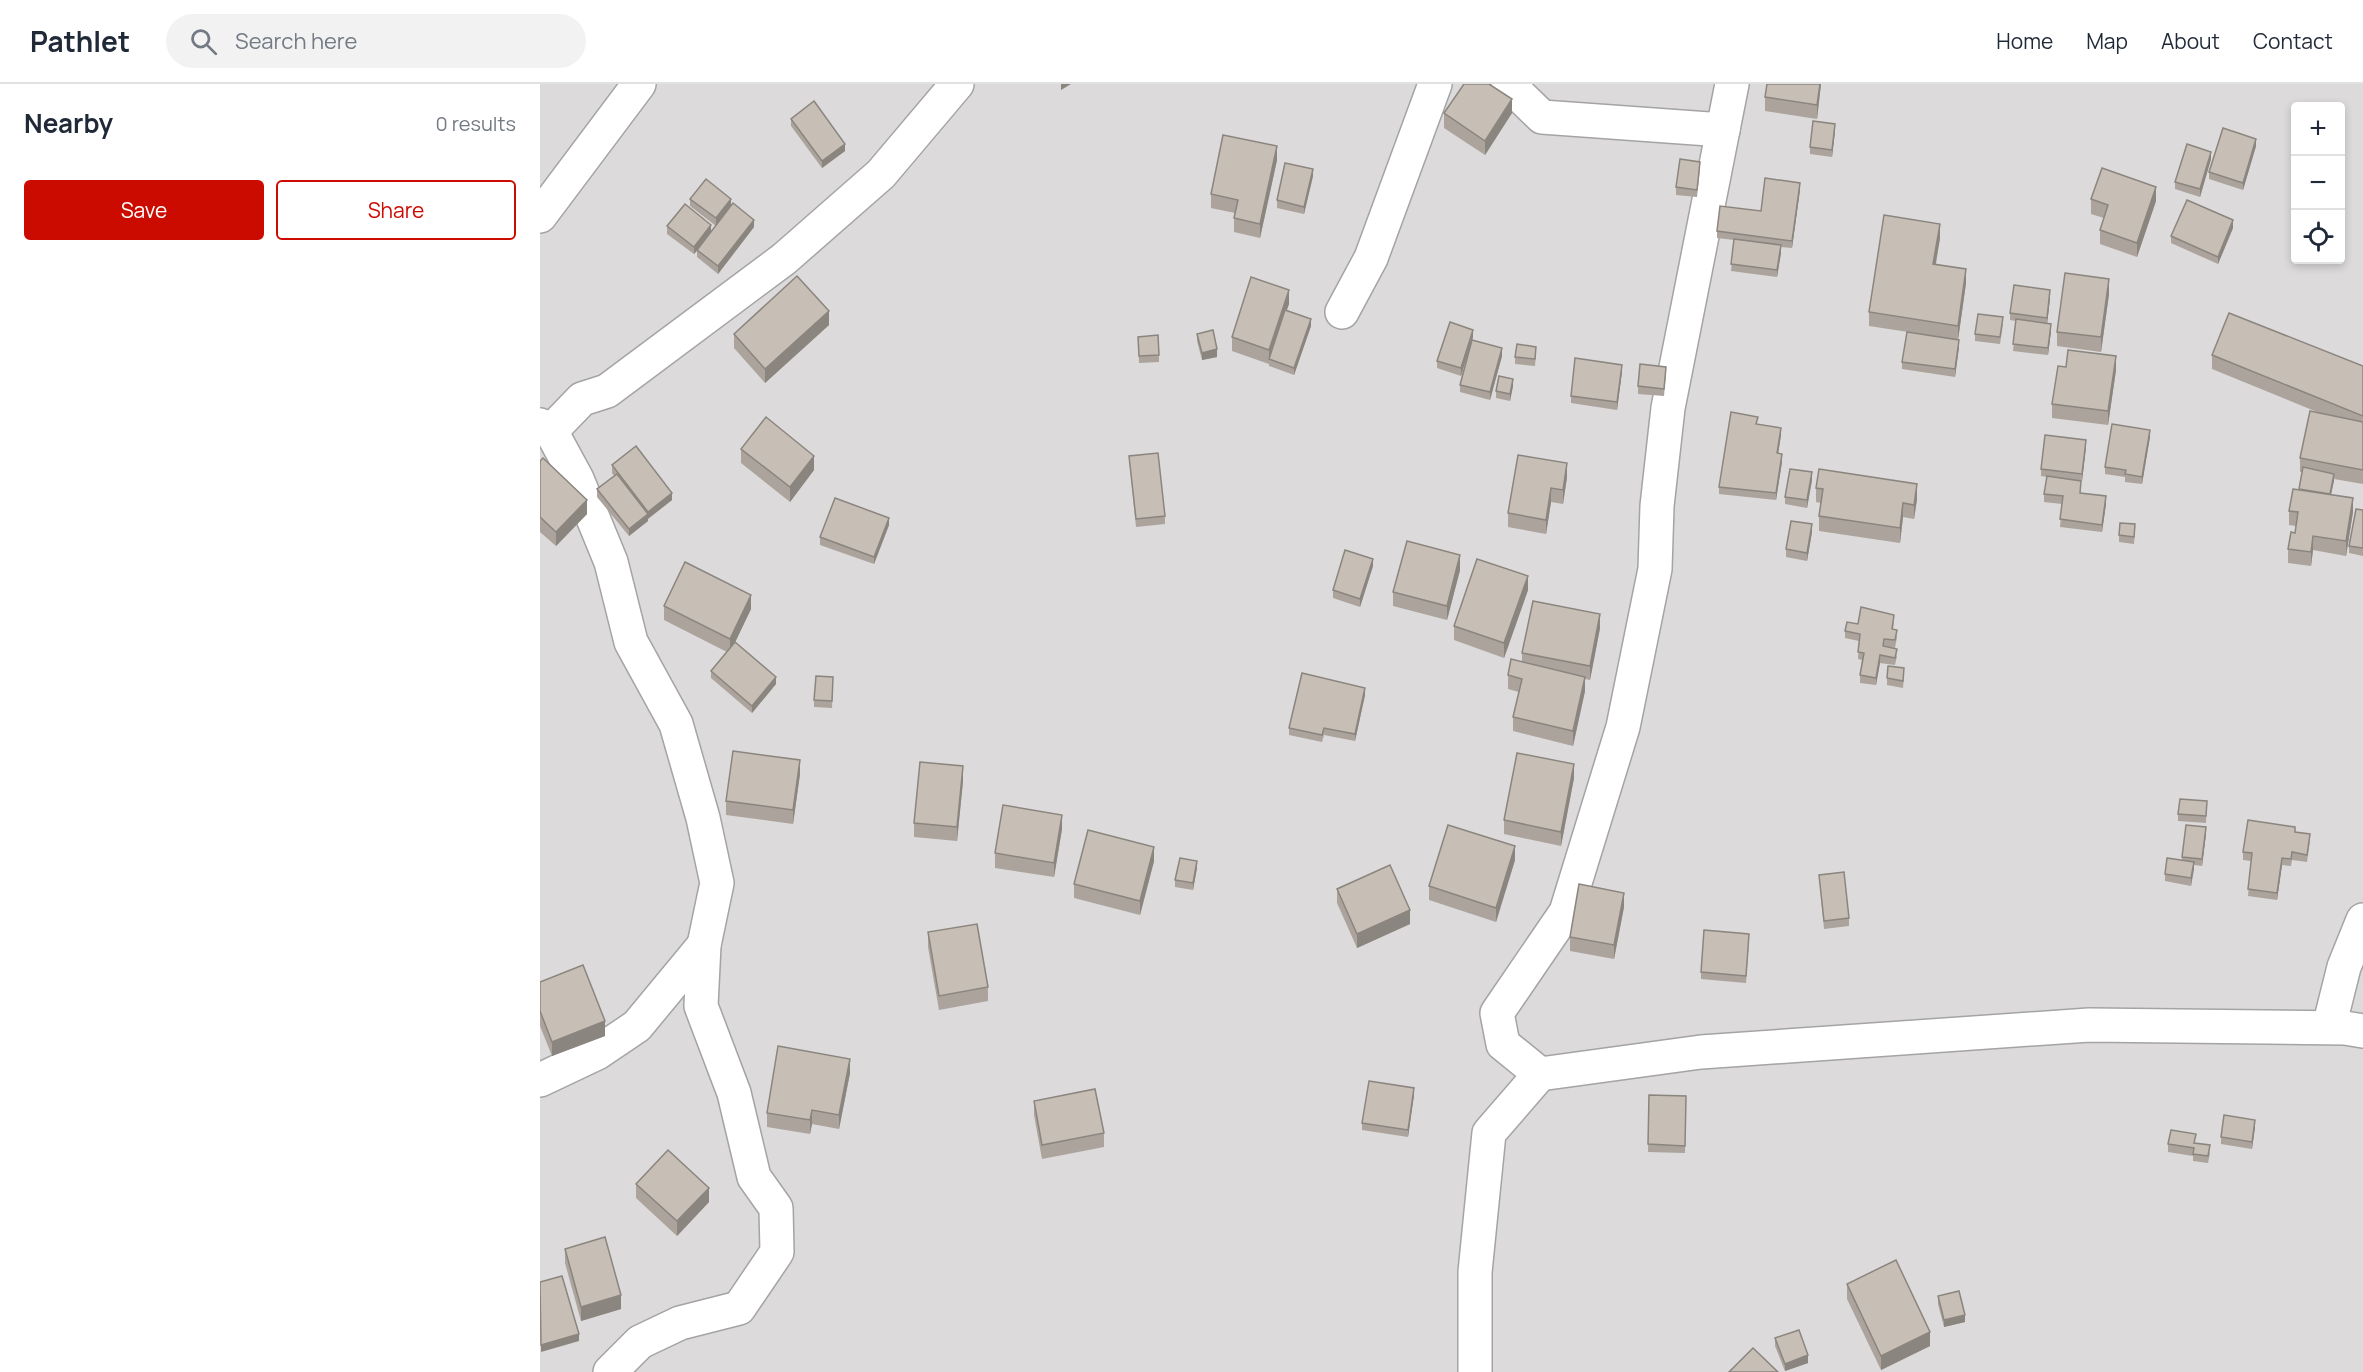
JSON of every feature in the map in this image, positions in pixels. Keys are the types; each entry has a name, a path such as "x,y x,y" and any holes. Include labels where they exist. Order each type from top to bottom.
{"street":[{"path":"540,216 639,84"},
{"path":"610,1372 640,1342 680,1323 739,1308 777,1252 776,1208 754,1177 734,1094 701,1006 704,945 717,883 703,818 676,724 631,642 611,562 577,480 545,428 582,399 607,391 784,259 881,174 957,84"},
{"path":"1342,312 1371,258 1435,84"},
{"path":"1508,84 1542,117 1723,130"},
{"path":"1540,1074 1503,1044 1497,1012 1566,912 1623,727 1655,569 1657,506 1668,408 1732,84"},
{"path":"2329,1028 2344,968 2363,920"},
{"path":"540,1080 597,1053 637,1026 704,945"},
{"path":"1475,1372 1475,1272 1489,1133 1540,1074 1701,1052 2089,1024 2329,1028 2363,1031"}],"shaded area":[{"path":"540,84 2363,84 2363,1372 540,1372"}],"building":[{"path":"1464,84 1489,84 1512,99 1485,141 1444,113"},
{"path":"1767,84 1820,84 1817,105 1765,97"},
{"path":"814,101 845,144 822,161 791,119"},
{"path":"1813,121 1835,124 1832,150 1810,147"},
{"path":"2223,128 2256,139 2243,183 2209,172"},
{"path":"1223,135 1277,146 1260,224 1234,218 1238,200 1211,194"},
{"path":"2187,144 2211,152 2200,189 2175,182"},
{"path":"1680,159 1700,162 1697,190 1676,187"},
{"path":"1285,163 1313,169 1304,207 1277,200"},
{"path":"2102,168 2156,187 2137,243 2100,230 2108,205 2091,199"},
{"path":"1765,178 1800,183 1792,241 1717,231 1720,206 1761,211"},
{"path":"706,179 731,199 716,218 690,199"},
{"path":"2187,200 2233,220 2218,257 2171,236"},
{"path":"733,203 754,220 718,266 697,250"},
{"path":"685,204 711,225 694,247 667,226"},
{"path":"1884,215 1940,224 1933,264 1966,269 1958,326 1869,312"},
{"path":"1734,239 1781,245 1777,270 1731,264"},
{"path":"2065,273 2109,279 2101,337 2057,332"},
{"path":"797,276 829,311 765,369 734,334"},
{"path":"1251,277 1289,290 1269,350 1232,337"},
{"path":"2014,285 2050,290 2047,318 2010,313"},
{"path":"1285,310 1311,319 1294,368 1269,359"},
{"path":"2229,313 2363,366 2363,416 2212,355"},
{"path":"1978,314 2003,317 2000,337 1975,334"},
{"path":"2016,319 2051,324 2048,348 2013,344"},
{"path":"1450,322 1473,330 1461,368 1437,361"},
{"path":"1213,330 1217,349 1202,353 1197,334"},
{"path":"1907,332 1959,340 1955,369 1902,362"},
{"path":"1158,335 1159,355 1139,356 1138,337"},
{"path":"1472,340 1502,348 1490,392 1460,385"},
{"path":"1517,344 1536,347 1535,359 1515,357"},
{"path":"2068,350 2116,356 2108,411 2052,404 2058,366 2066,367"},
{"path":"1575,358 1622,365 1617,402 1571,396"},
{"path":"1640,364 1666,367 1664,389 1638,386"},
{"path":"1499,376 1513,379 1510,394 1496,391"},
{"path":"2310,411 2363,422 2363,470 2300,458"},
{"path":"1731,412 1758,417 1756,424 1781,428 1777,453 1782,454 1776,493 1719,487"},
{"path":"766,417 814,456 790,487 741,449"},
{"path":"2112,424 2150,430 2142,477 2125,474 2126,470 2105,467"},
{"path":"2045,435 2086,440 2082,474 2041,469"},
{"path":"636,446 672,493 648,512 612,465"},
{"path":"1158,453 1165,516 1136,519 1129,456"},
{"path":"1518,455 1567,463 1563,490 1551,488 1546,520 1508,513"},
{"path":"543,458 587,500 556,532 540,517 540,461"},
{"path":"2303,467 2334,474 2330,494 2299,489"},
{"path":"1790,469 1812,472 1807,500 1785,497"},
{"path":"1819,469 1917,484 1914,505 1903,503 1900,528 1819,516 1823,489 1816,488"},
{"path":"617,474 648,514 629,529 597,489"},
{"path":"2047,476 2081,481 2080,493 2106,496 2102,525 2060,519 2063,496 2044,494"},
{"path":"2293,489 2353,498 2346,541 2313,536 2311,552 2288,549 2291,532 2295,533 2298,512 2289,511"},
{"path":"835,498 889,518 874,557 820,537"},
{"path":"2356,509 2363,510 2363,548 2349,546"},
{"path":"1791,521 1812,524 1807,553 1786,549"},
{"path":"2120,523 2135,524 2134,537 2119,535"},
{"path":"1407,541 1460,555 1447,606 1393,592"},
{"path":"1345,550 1373,559 1360,599 1333,590"},
{"path":"1477,559 1528,576 1504,643 1454,626"},
{"path":"685,562 751,595 730,639 664,606"},
{"path":"1533,601 1600,614 1590,666 1522,653"},
{"path":"1861,607 1894,615 1892,629 1897,630 1895,640 1884,639 1883,646 1897,649 1895,658 1880,655 1876,678 1860,675 1864,653 1858,652 1860,634 1845,631 1847,622 1858,624"},
{"path":"735,642 776,677 752,706 711,671"},
{"path":"1511,659 1585,677 1573,731 1513,717 1522,679 1508,675"},
{"path":"1888,666 1904,668 1903,681 1887,678"},
{"path":"1302,673 1365,688 1355,734 1324,728 1322,735 1289,728"},
{"path":"816,676 833,677 832,701 814,700"},
{"path":"733,751 800,760 793,810 726,801"},
{"path":"1517,753 1574,764 1561,832 1504,820"},
{"path":"920,762 963,766 957,827 914,823"},
{"path":"2180,799 2207,801 2206,816 2178,814"},
{"path":"1003,805 1062,815 1054,863 995,853"},
{"path":"2248,820 2295,827 2295,832 2310,834 2307,855 2292,852 2291,859 2282,858 2277,893 2248,889 2252,853 2243,852"},
{"path":"1448,825 1515,846 1496,908 1429,886"},
{"path":"2186,825 2206,827 2202,859 2182,857"},
{"path":"1088,830 1154,847 1140,901 1074,884"},
{"path":"1180,858 1197,861 1193,883 1175,880"},
{"path":"2167,858 2194,862 2191,878 2165,874"},
{"path":"1390,865 1410,910 1357,934 1337,889"},
{"path":"1844,872 1849,918 1824,921 1819,875"},
{"path":"1579,884 1624,893 1614,945 1570,937"},
{"path":"977,924 988,987 939,996 928,932"},
{"path":"1704,930 1749,934 1746,976 1701,972"},
{"path":"583,965 605,1021 552,1042 540,1011 540,982"},
{"path":"778,1046 850,1059 839,1115 812,1110 810,1120 767,1113"},
{"path":"1369,1081 1414,1088 1408,1130 1362,1123"},
{"path":"1095,1089 1104,1133 1042,1145 1034,1101"},
{"path":"1649,1095 1686,1096 1685,1146 1648,1144"},
{"path":"2224,1115 2255,1120 2252,1142 2221,1137"},
{"path":"2171,1130 2196,1134 2194,1143 2210,1145 2208,1156 2193,1154 2194,1148 2168,1144"},
{"path":"668,1150 709,1188 677,1221 636,1184"},
{"path":"605,1237 621,1295 581,1307 565,1249"},
{"path":"1896,1260 1930,1332 1881,1356 1847,1284"},
{"path":"562,1276 579,1334 541,1345 540,1282"},
{"path":"1959,1291 1965,1315 1944,1320 1938,1296"},
{"path":"1799,1330 1808,1355 1785,1364 1775,1338"},
{"path":"1753,1348 1778,1372 1729,1372"}]}
